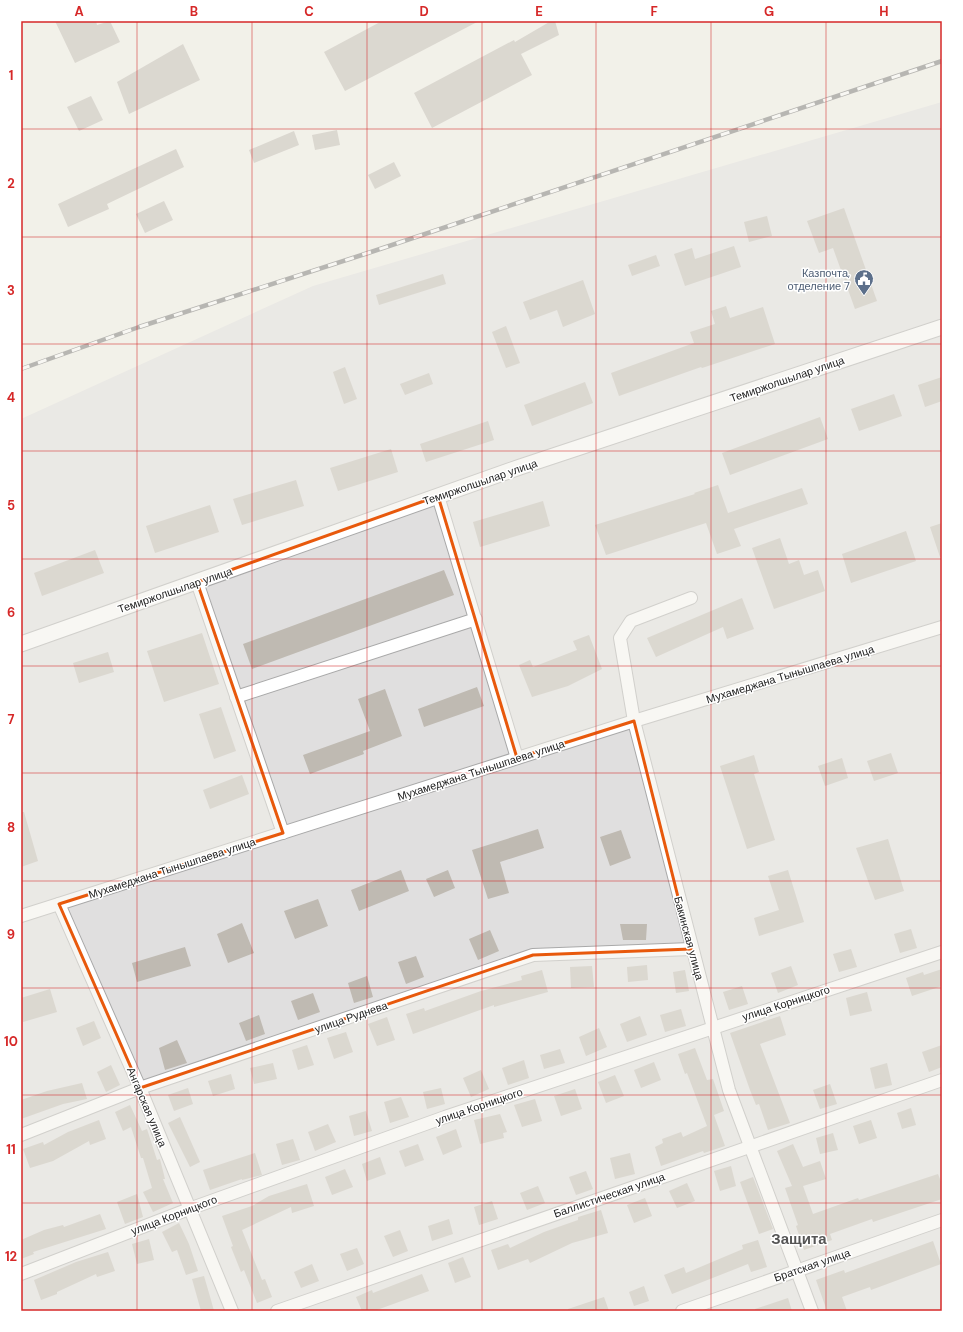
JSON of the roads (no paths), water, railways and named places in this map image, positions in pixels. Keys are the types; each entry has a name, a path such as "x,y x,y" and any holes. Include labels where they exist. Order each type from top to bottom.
{"street":[{"name":"Темиржолшылар улица","path":"21,644 438,496 942,327"},
{"path":"438,496 517,758"},
{"path":"197,582 283,833"},
{"name":"Бакинская улица","path":"691,598 631,621 620,638 634,721 691,949 714,1027 729,1090 812,1311"},
{"path":"236,697 476,619"},
{"name":"Мухамеджана Тынышпаева улица","path":"21,916 634,721 942,627"},
{"name":"Ангарская улица","path":"59,904 140,1088 232,1311"},
{"name":"улица Руднева","path":"21,1135 140,1088 533,955 691,949"},
{"name":"улица Корницкого","path":"21,1274 189,1209 444,1117 942,952"},
{"name":"Баллистическая улица","path":"277,1311 942,1080"},
{"name":"Братская улица","path":"682,1311 942,1220"}],"railway":[{"path":"21,369 139,327 371,252 942,61"}],"place":[{"name":"Казпочта, отделение 7","path":"864,296"}],"district":[{"name":"Защита","path":"799,1239"}]}
